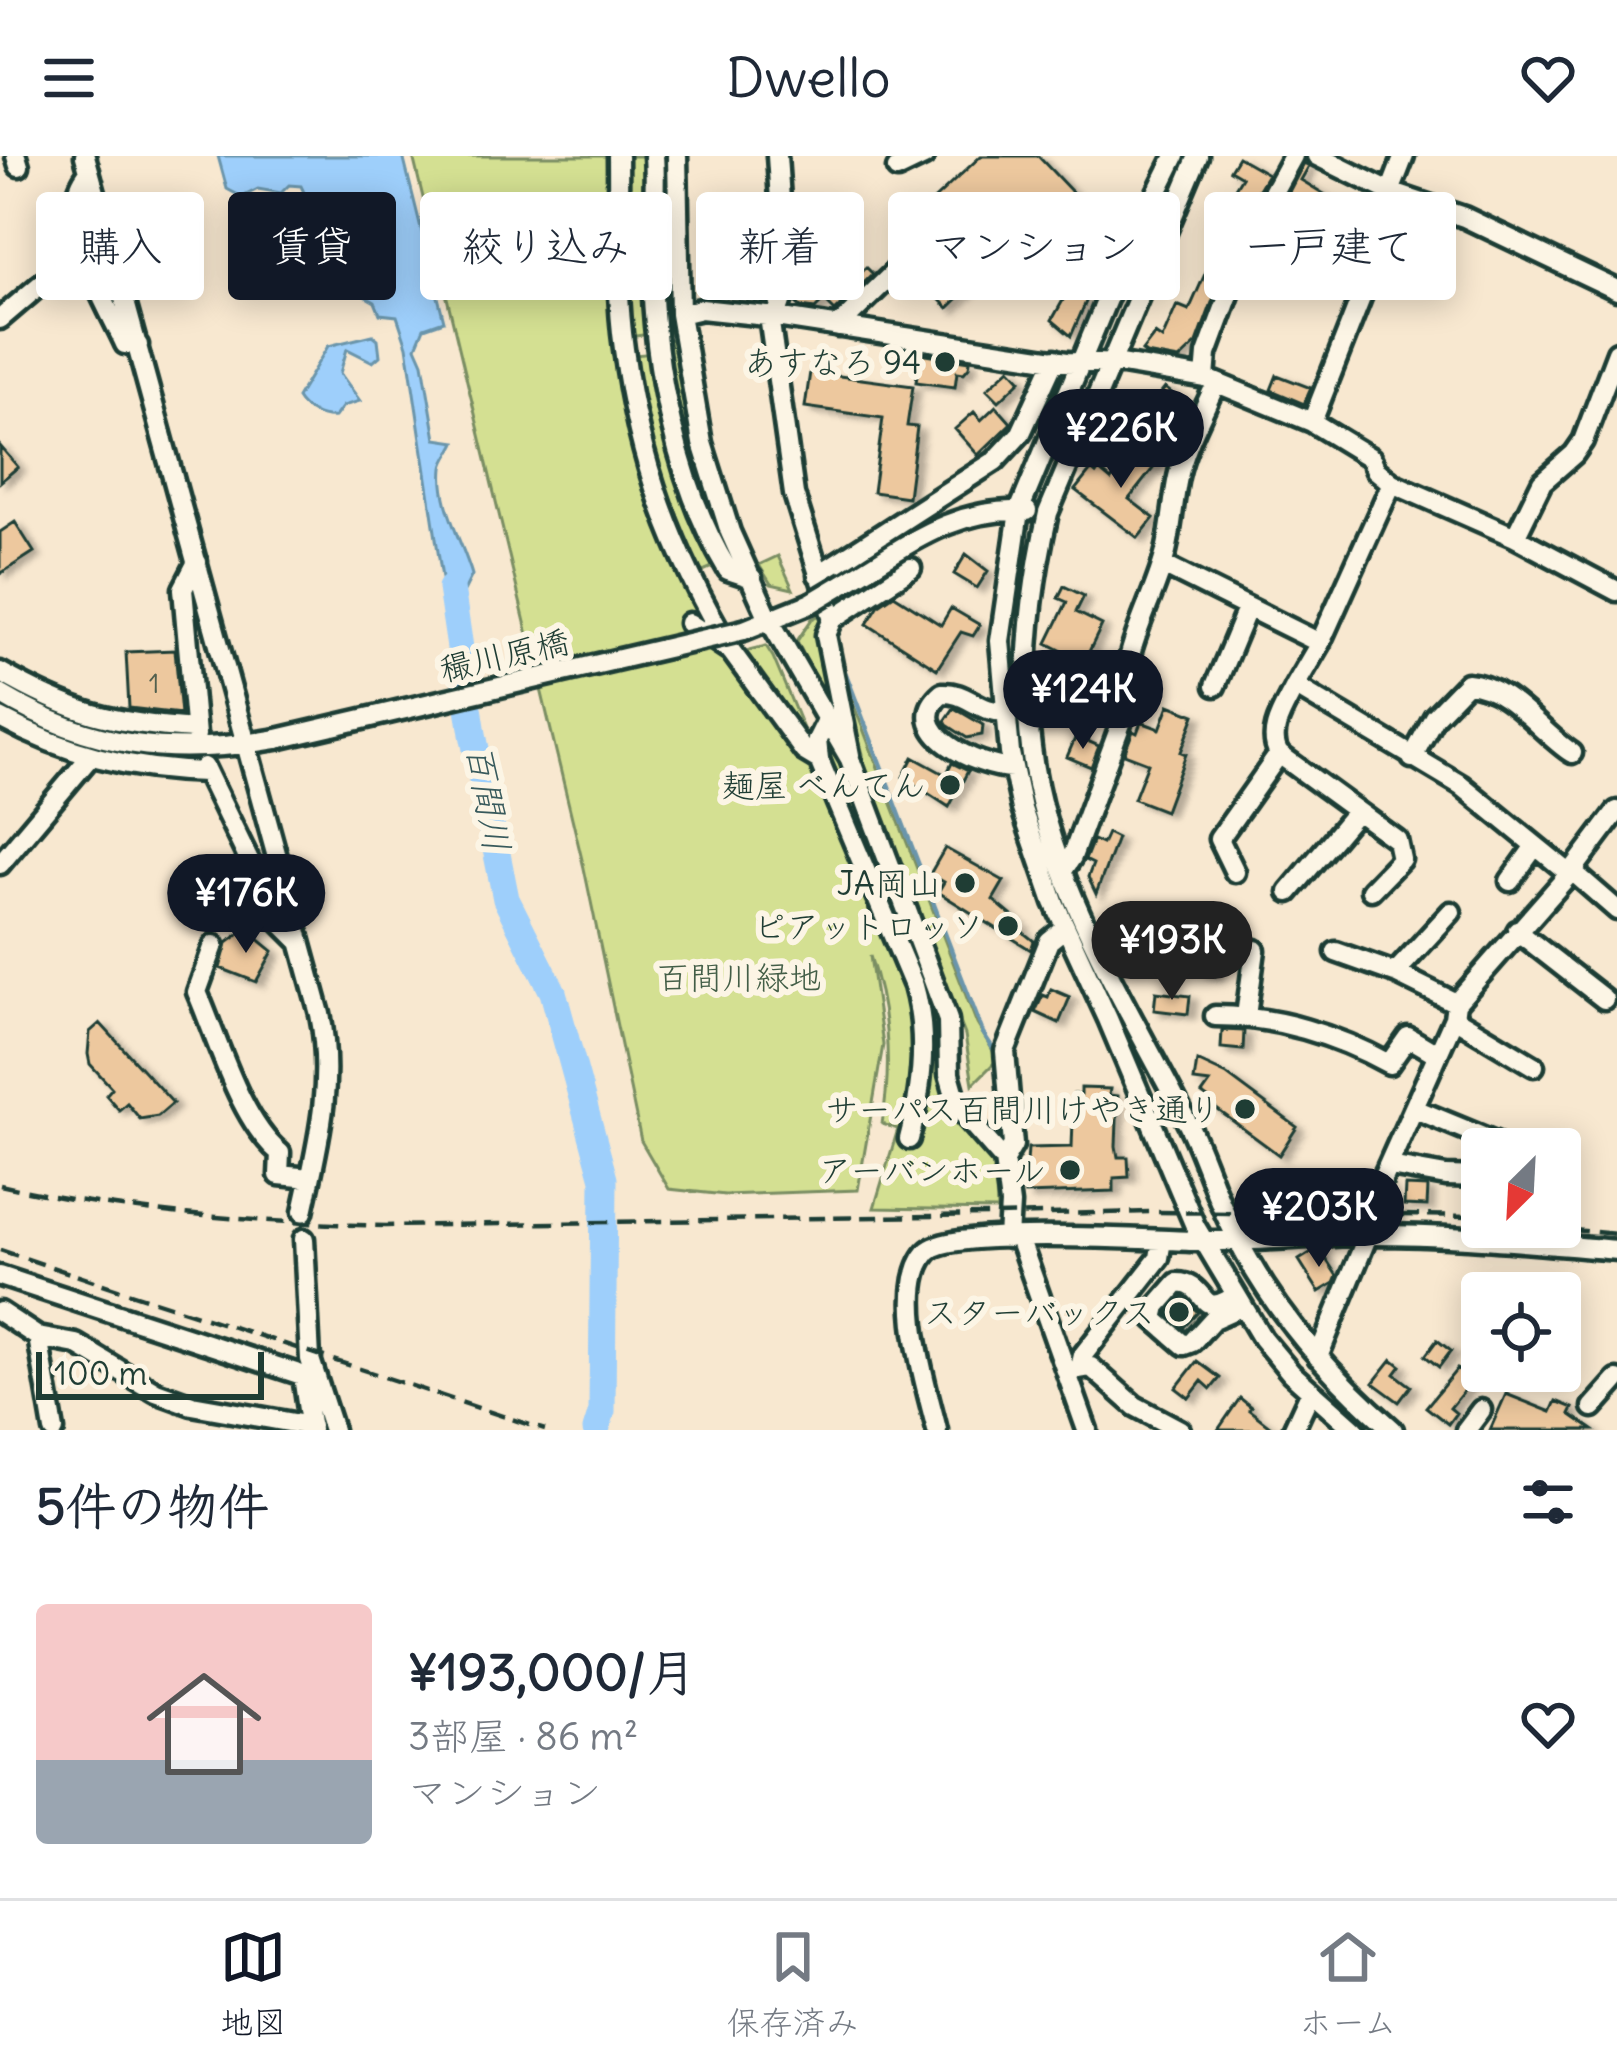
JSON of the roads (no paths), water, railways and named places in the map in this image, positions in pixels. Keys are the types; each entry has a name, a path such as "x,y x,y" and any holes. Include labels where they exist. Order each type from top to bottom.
{"street":[{"path":"618,156 623,348 643,453 664,519 690,581 731,650 804,751 819,760"},
{"path":"653,156 656,338 667,397 708,537 728,570 752,578"},
{"path":"677,156 680,314 702,443 730,532 770,621 850,759 948,1020 949,1074 959,1109 1009,1152"},
{"path":"777,156 786,287 768,316 794,494 833,619"},
{"path":"897,170 924,156"},
{"path":"1175,156 1122,262 1018,511 1000,624 1012,768 1022,809 1066,928 1204,1241 1239,1301 1291,1373 1355,1430"},
{"path":"1198,156 1048,513 1036,563 1026,684 1031,751 1041,801 1064,869 1132,1022 1189,1126 1238,1239 1318,1357 1393,1430"},
{"path":"1064,869 1126,710 1123,688 1135,638 1163,565 1182,462 1210,380 1207,354 1255,227 1293,156"},
{"path":"1317,156 1392,192"},
{"path":"1396,192 1404,156"},
{"path":"87,164 326,1040 323,1126 303,1212"},
{"path":"1456,214 1617,289"},
{"path":"838,327 888,279"},
{"path":"0,319 36,288"},
{"path":"104,300 125,344 138,345"},
{"path":"1312,422 1357,300"},
{"path":"680,314 701,309 768,316 1210,380 1312,422 1371,458 1376,470 1392,483 1515,538 1617,591"},
{"path":"1515,538 1542,482 1583,441 1617,352"},
{"path":"818,575 995,461 1021,433 1055,359"},
{"path":"1371,890 1401,860 1397,840 1279,754 1274,745 1275,730 1321,643 1392,483"},
{"name":"穝川原橋","path":"0,694 43,718 105,740 193,750 247,745 744,630 811,603 954,518 1048,513"},
{"path":"0,672 53,701 111,722 195,732 183,589 197,562"},
{"path":"1163,565 1321,643"},
{"path":"850,759 826,635 833,619 911,568"},
{"path":"1214,686 1246,609"},
{"path":"689,622 731,650"},
{"path":"1412,758 1434,717 1467,683 1481,684 1527,713 1572,753"},
{"path":"1295,686 1461,784 1617,910"},
{"path":"1005,711 985,711 952,692 942,693 927,710 926,721 931,732 991,767 1012,768"},
{"path":"0,718 90,757 130,766 205,770 278,920 302,944"},
{"path":"826,722 817,740 819,760 922,1015 909,1139"},
{"path":"1235,872 1219,839 1279,754"},
{"path":"0,864 90,757"},
{"path":"1318,1357 1369,1235 1383,1177 1455,1010 1617,811"},
{"path":"1288,892 1357,812"},
{"path":"1510,881 1535,846"},
{"path":"1395,973 1450,912"},
{"path":"1066,928 1049,941 1005,1052 1010,1204 1014,1238 1073,1370 1087,1430"},
{"path":"1517,931 1604,999"},
{"path":"214,945 197,992 247,1108 280,1153 279,1175 310,1178"},
{"path":"1246,1016 1255,950"},
{"path":"1336,952 1395,973 1534,1066"},
{"path":"1216,1016 1279,1022 1364,1050 1389,1064 1408,1037 1436,1053"},
{"path":"1415,1108 1462,1128"},
{"path":"1390,1166 1461,1174"},
{"path":"937,1430 913,1321 918,1269 927,1251 944,1241 1204,1241 1369,1235 1617,1250"},
{"path":"0,1312 38,1337 76,1344 156,1392 192,1405 311,1428 304,1239"},
{"path":"1073,1370 1159,1258 1162,1240"},
{"path":"0,1276 309,1377 333,1430"},
{"path":"1216,1312 1191,1285 1182,1282 1154,1315 1182,1348 1216,1312 1239,1301"},
{"path":"38,1337 54,1430"},
{"path":"1073,1370 1091,1367 1136,1406 1180,1430"},
{"path":"1593,1407 1617,1380"},
{"path":"1293,1430 1311,1391"},
{"path":"1466,1430 1480,1410"}],"water":[{"path":"218,156 403,156 420,224 420,300 439,300 444,321 424,328 416,347 436,439 456,442 444,465 443,482 472,575 460,599 462,621 448,618 407,346 397,316 380,314 372,300 396,300 396,192 304,192 301,186 289,185 282,192 227,189"},
{"path":"373,335 380,356 373,362 347,349 340,373 360,401 343,406 335,417 304,406 297,398 328,346"}],"waterway":[{"path":"765,313 772,300"},
{"name":"百間川","path":"451,588 473,734 506,899 553,992 604,1179 602,1411 596,1430"},
{"path":"841,661 983,1033 998,1056"},
{"path":"1014,1154 1018,1202"}],"railway":[{"path":"0,1185 192,1215 386,1226 1154,1212 1461,1216"},
{"path":"1581,1231 1617,1234"},
{"path":"0,1250 545,1430"}],"place":[{"name":"あすなろ 94","path":"945,362"},
{"name":"麺屋 べんてん","path":"950,785"},
{"name":"JA岡山","path":"965,883"},
{"name":"ピアットロッソ","path":"1008,926"},
{"name":"サーパス百間川けやき通り","path":"1245,1109"},
{"name":"アーバンホール","path":"1070,1170"},
{"name":"スターバックス","path":"1179,1312"}],"park label":[{"name":"百間川緑地","path":"739,977"}]}
